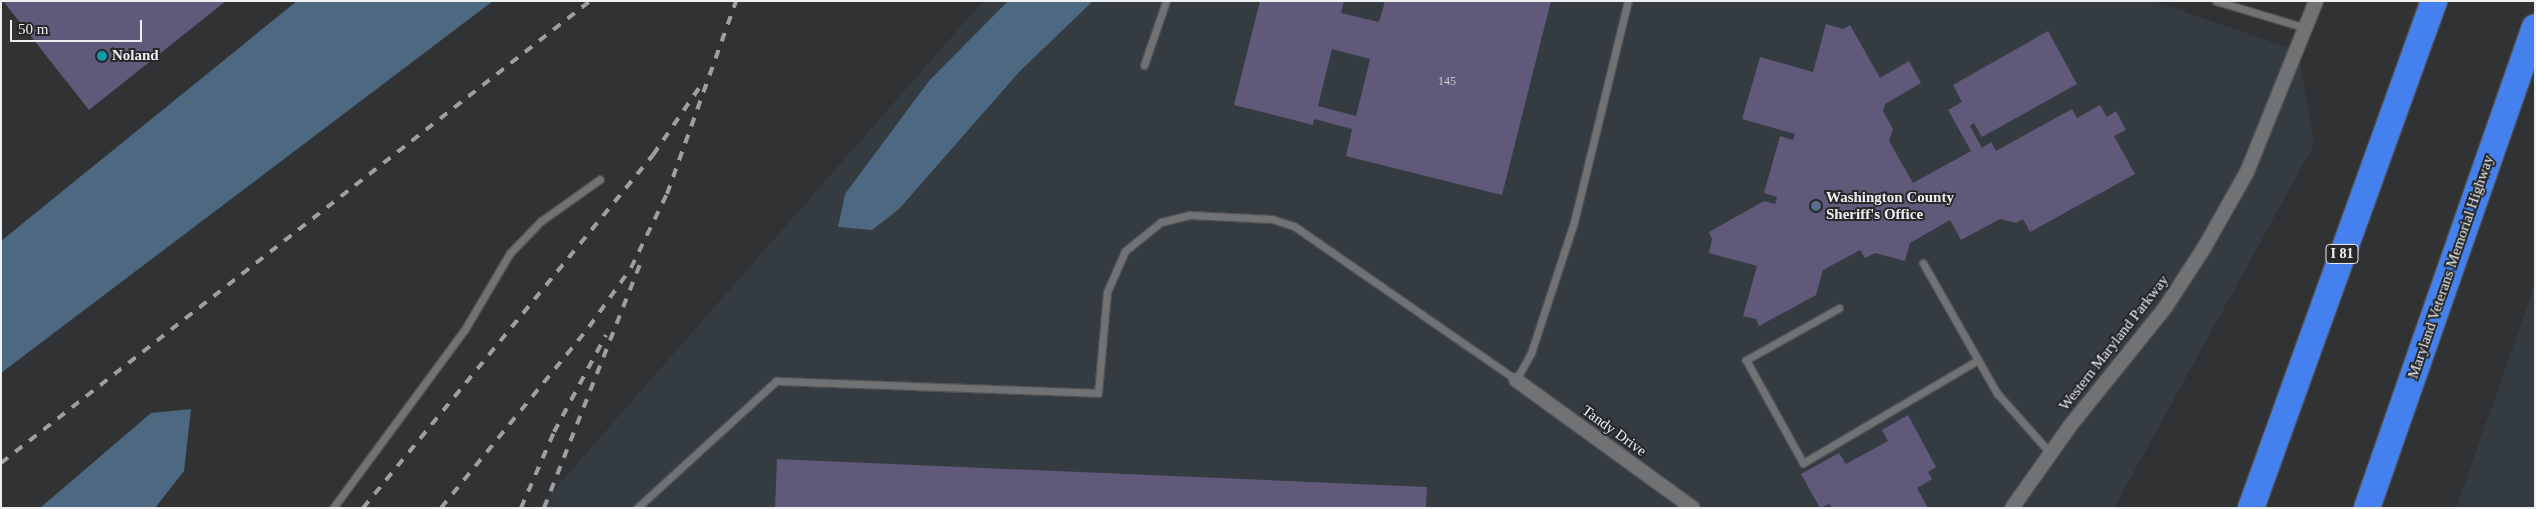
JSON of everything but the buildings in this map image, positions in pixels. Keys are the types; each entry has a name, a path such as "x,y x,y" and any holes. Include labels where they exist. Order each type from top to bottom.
{"highway":[{"name":"I 81","path":"2251,508 2434,1"},
{"name":"Maryland Veterans Memorial Highway","path":"2367,508 2535,27"}],"street":[{"name":"Western Maryland Parkway","path":"2012,508 2050,453 2165,308 2204,248 2247,172 2316,1"},
{"name":"Tandy Drive","path":"1516,380 1693,508"}],"lane":[{"path":"1144,65 1166,1"},
{"path":"637,508 776,381 1098,393 1107,292 1125,251 1161,222 1190,215 1272,219 1294,226 1516,380 1531,353 1574,222 1628,1"},
{"path":"2216,1 2306,28"},
{"path":"333,508 465,329 510,254 541,221 600,179"},
{"path":"1924,263 2009,411 2050,453"},
{"path":"1839,308 1746,360 1803,463 1978,360"}],"shaded area":[{"path":"297,1 493,1 1,373 1,241"},
{"path":"983,1 2154,1 2298,51 2314,145 2114,508 538,508"},
{"path":"1008,1 1093,1 1020,71 899,209 872,230 838,227 845,194 929,81"},
{"path":"2535,284 2535,508 2456,508"},
{"path":"191,409 184,471 155,508 40,508 151,413"}],"railway":[{"path":"1,463 590,1"},
{"path":"441,508 589,327 631,268 667,194 736,1"},
{"path":"363,508 653,155 699,88"},
{"path":"544,508 643,257"},
{"path":"521,508 554,432 606,335"}],"place":[{"name":"Noland","path":"102,56"},
{"name":"Washington County Sheriff's Office","path":"1816,206"}]}
